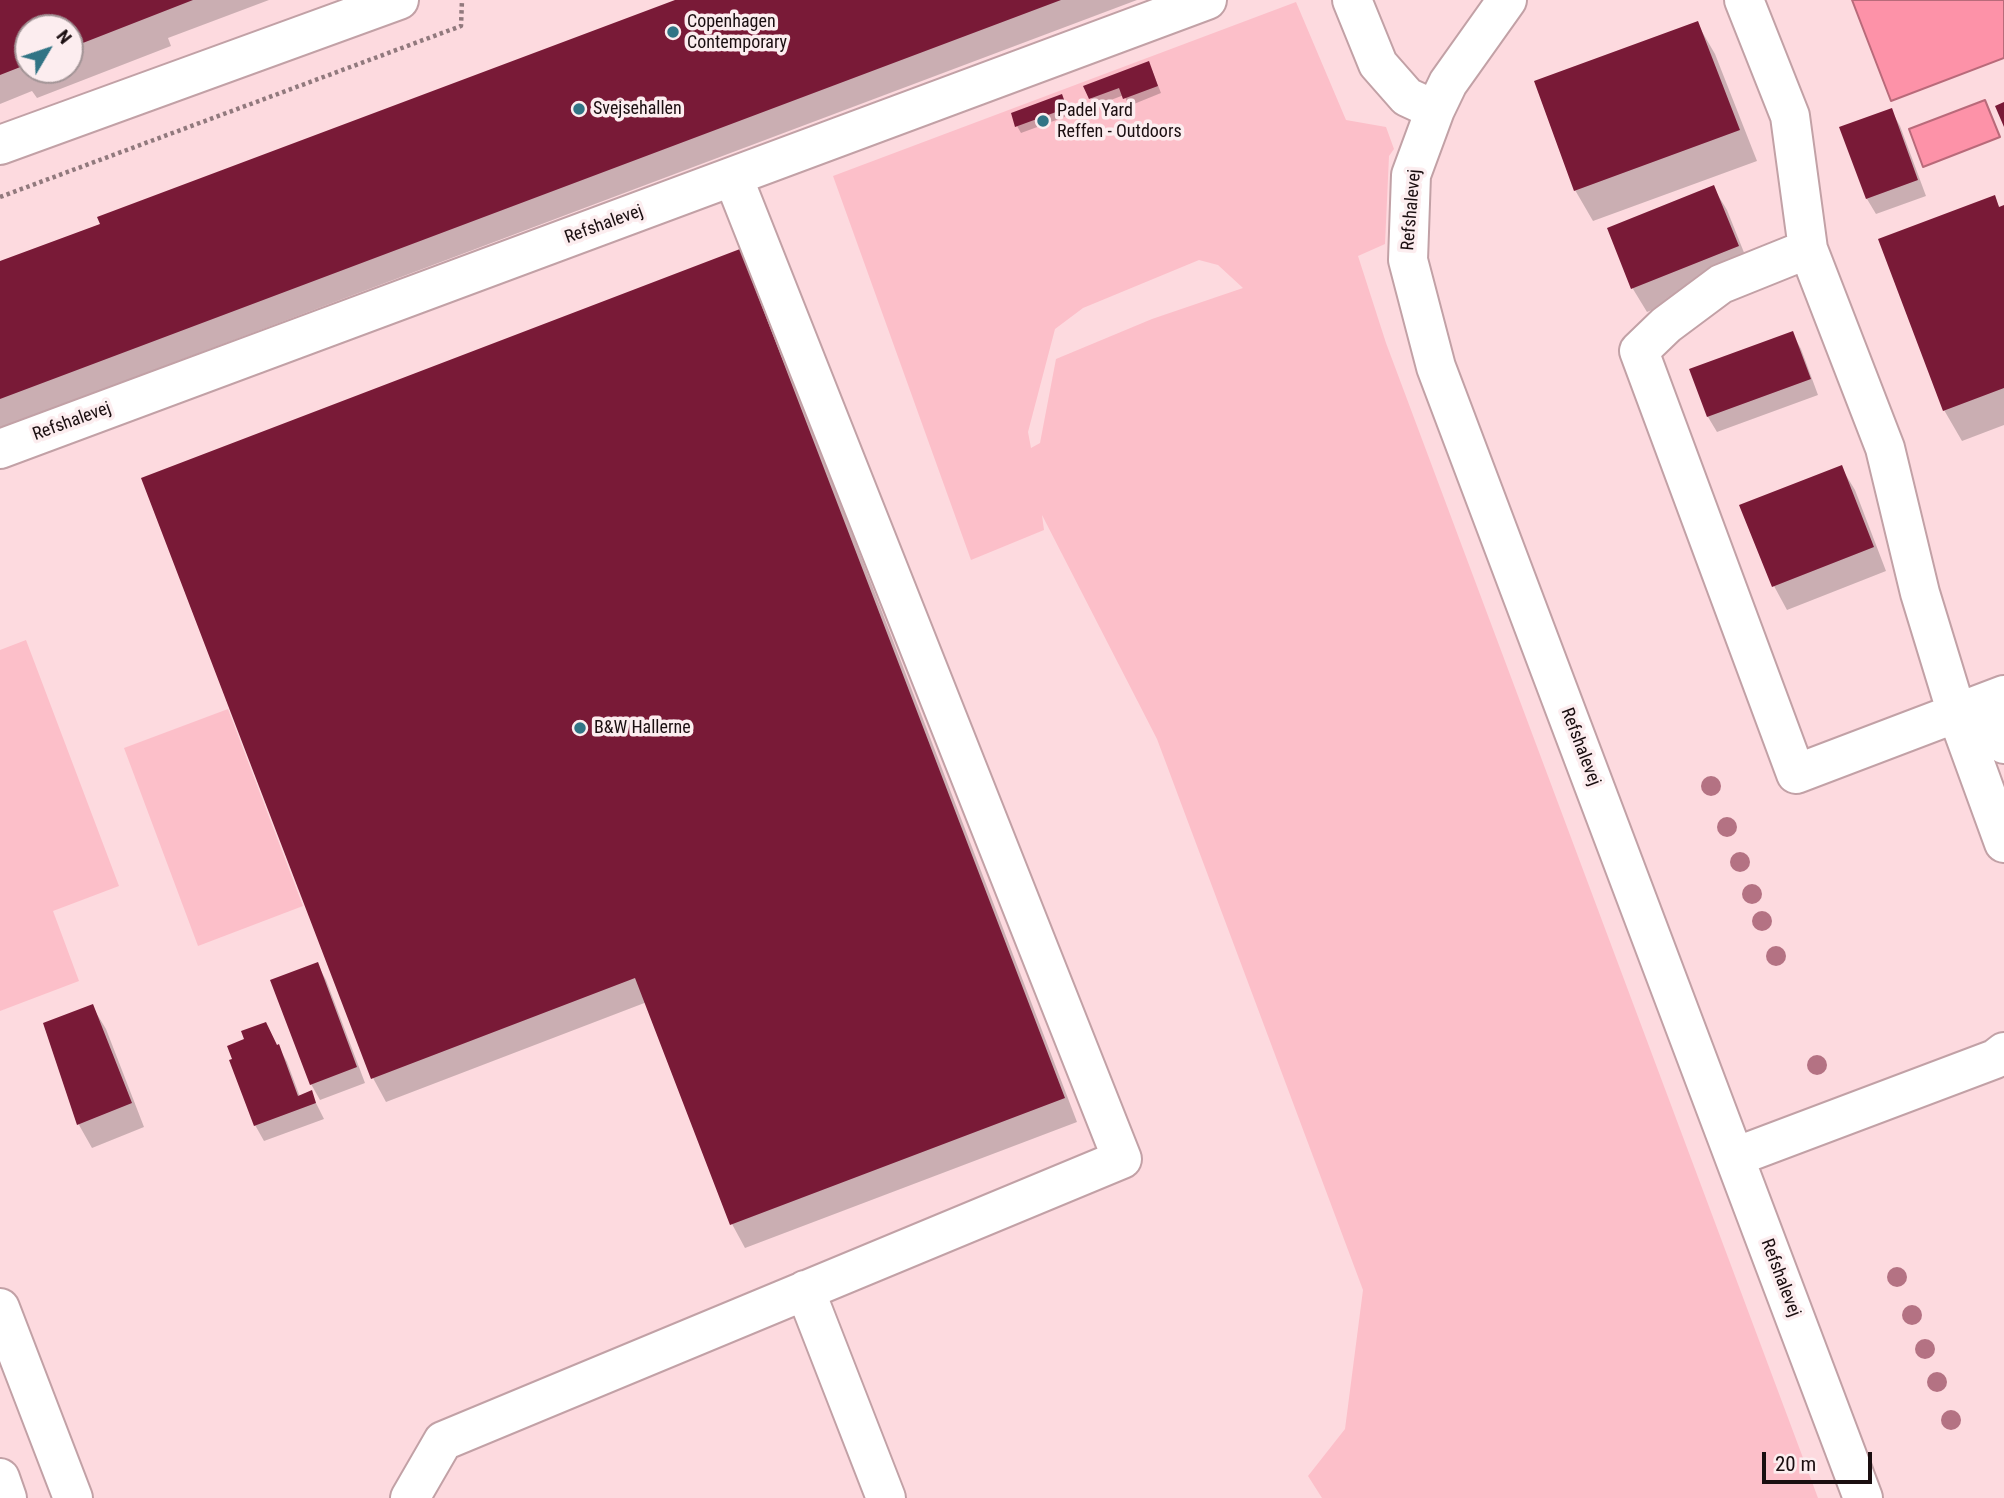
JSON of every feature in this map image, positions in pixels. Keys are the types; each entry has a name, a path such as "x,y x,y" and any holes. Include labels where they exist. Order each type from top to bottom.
{"street":[{"path":"0,145 399,0"},
{"name":"Refshalevej","path":"0,449 1207,0"},
{"path":"1352,0 1378,64 1407,97 1435,110"},
{"name":"Refshalevej","path":"1507,0 1448,83 1435,110 1411,175 1408,260 1436,368 1863,1498"},
{"path":"1744,0 1790,116 1808,249 1885,448 1920,593 2004,744"},
{"path":"410,1498 443,1441 1122,1159 733,177"},
{"path":"1808,249 1721,284 1666,325 1639,351 1796,774 1983,703"},
{"path":"1983,703 2004,843"},
{"path":"1735,1157 1995,1059 2004,1052"},
{"path":"805,1290 886,1498"},
{"path":"0,1308 73,1498"},
{"path":"0,1478 7,1498"}],"path":[{"path":"0,197 461,26 462,0"}],"shaded area":[{"path":"1852,0 2004,0 2004,58 1891,101"},
{"path":"1296,2 1346,120 1386,127 1394,149 1389,156 1385,244 1358,256 1386,343 1818,1498 1322,1498 1308,1476 1345,1429 1363,1290 1157,739 1042,515 1044,530 971,560 833,176","holes":["1199,260 1218,265 1243,288 1152,319 1056,359 1040,443 1031,448 1028,432 1055,329 1083,308"]},
{"path":"1985,100 2000,137 1923,167 1909,129"},
{"path":"26,640 119,886 53,911 79,981 0,1011 0,650"},
{"path":"228,709 303,906 198,946 124,748"}],"building":[{"path":"0,0 193,0 84,43 84,14 14,14 14,70 0,75"},
{"name":"Svejsehallen","path":"675,0 1061,0 0,399 0,261 100,224 97,217"},
{"path":"1698,21 1740,130 1574,191 1534,81"},
{"path":"1149,61 1158,86 1123,99 1119,88 1089,99 1083,86"},
{"path":"1062,94 1067,108 1015,127 1011,113"},
{"path":"2004,102 2004,127 1995,106"},
{"path":"1892,108 1918,180 1866,199 1839,127"},
{"path":"1714,185 1739,246 1631,289 1607,228"},
{"path":"1995,195 1999,207 2004,205 2004,388 1943,411 1878,239"},
{"name":"B&W Hallerne","path":"740,249 1065,1098 730,1225 635,978 371,1079 141,478"},
{"path":"1793,331 1811,379 1707,417 1689,369"},
{"path":"1842,465 1874,547 1772,587 1739,505"},
{"path":"318,962 357,1067 310,1085 270,980"},
{"path":"93,1004 132,1103 77,1125 43,1023"},
{"path":"266,1022 277,1045 279,1044 298,1096 312,1090 316,1103 254,1126 229,1060 232,1059 227,1046 244,1039 241,1031"}],"place":[{"name":"Copenhagen Contemporary","path":"673,32"},
{"name":"Svejsehallen","path":"579,109"},
{"name":"Padel Yard Reffen - Outdoors","path":"1043,121"},
{"name":"B&W Hallerne","path":"580,728"}]}
